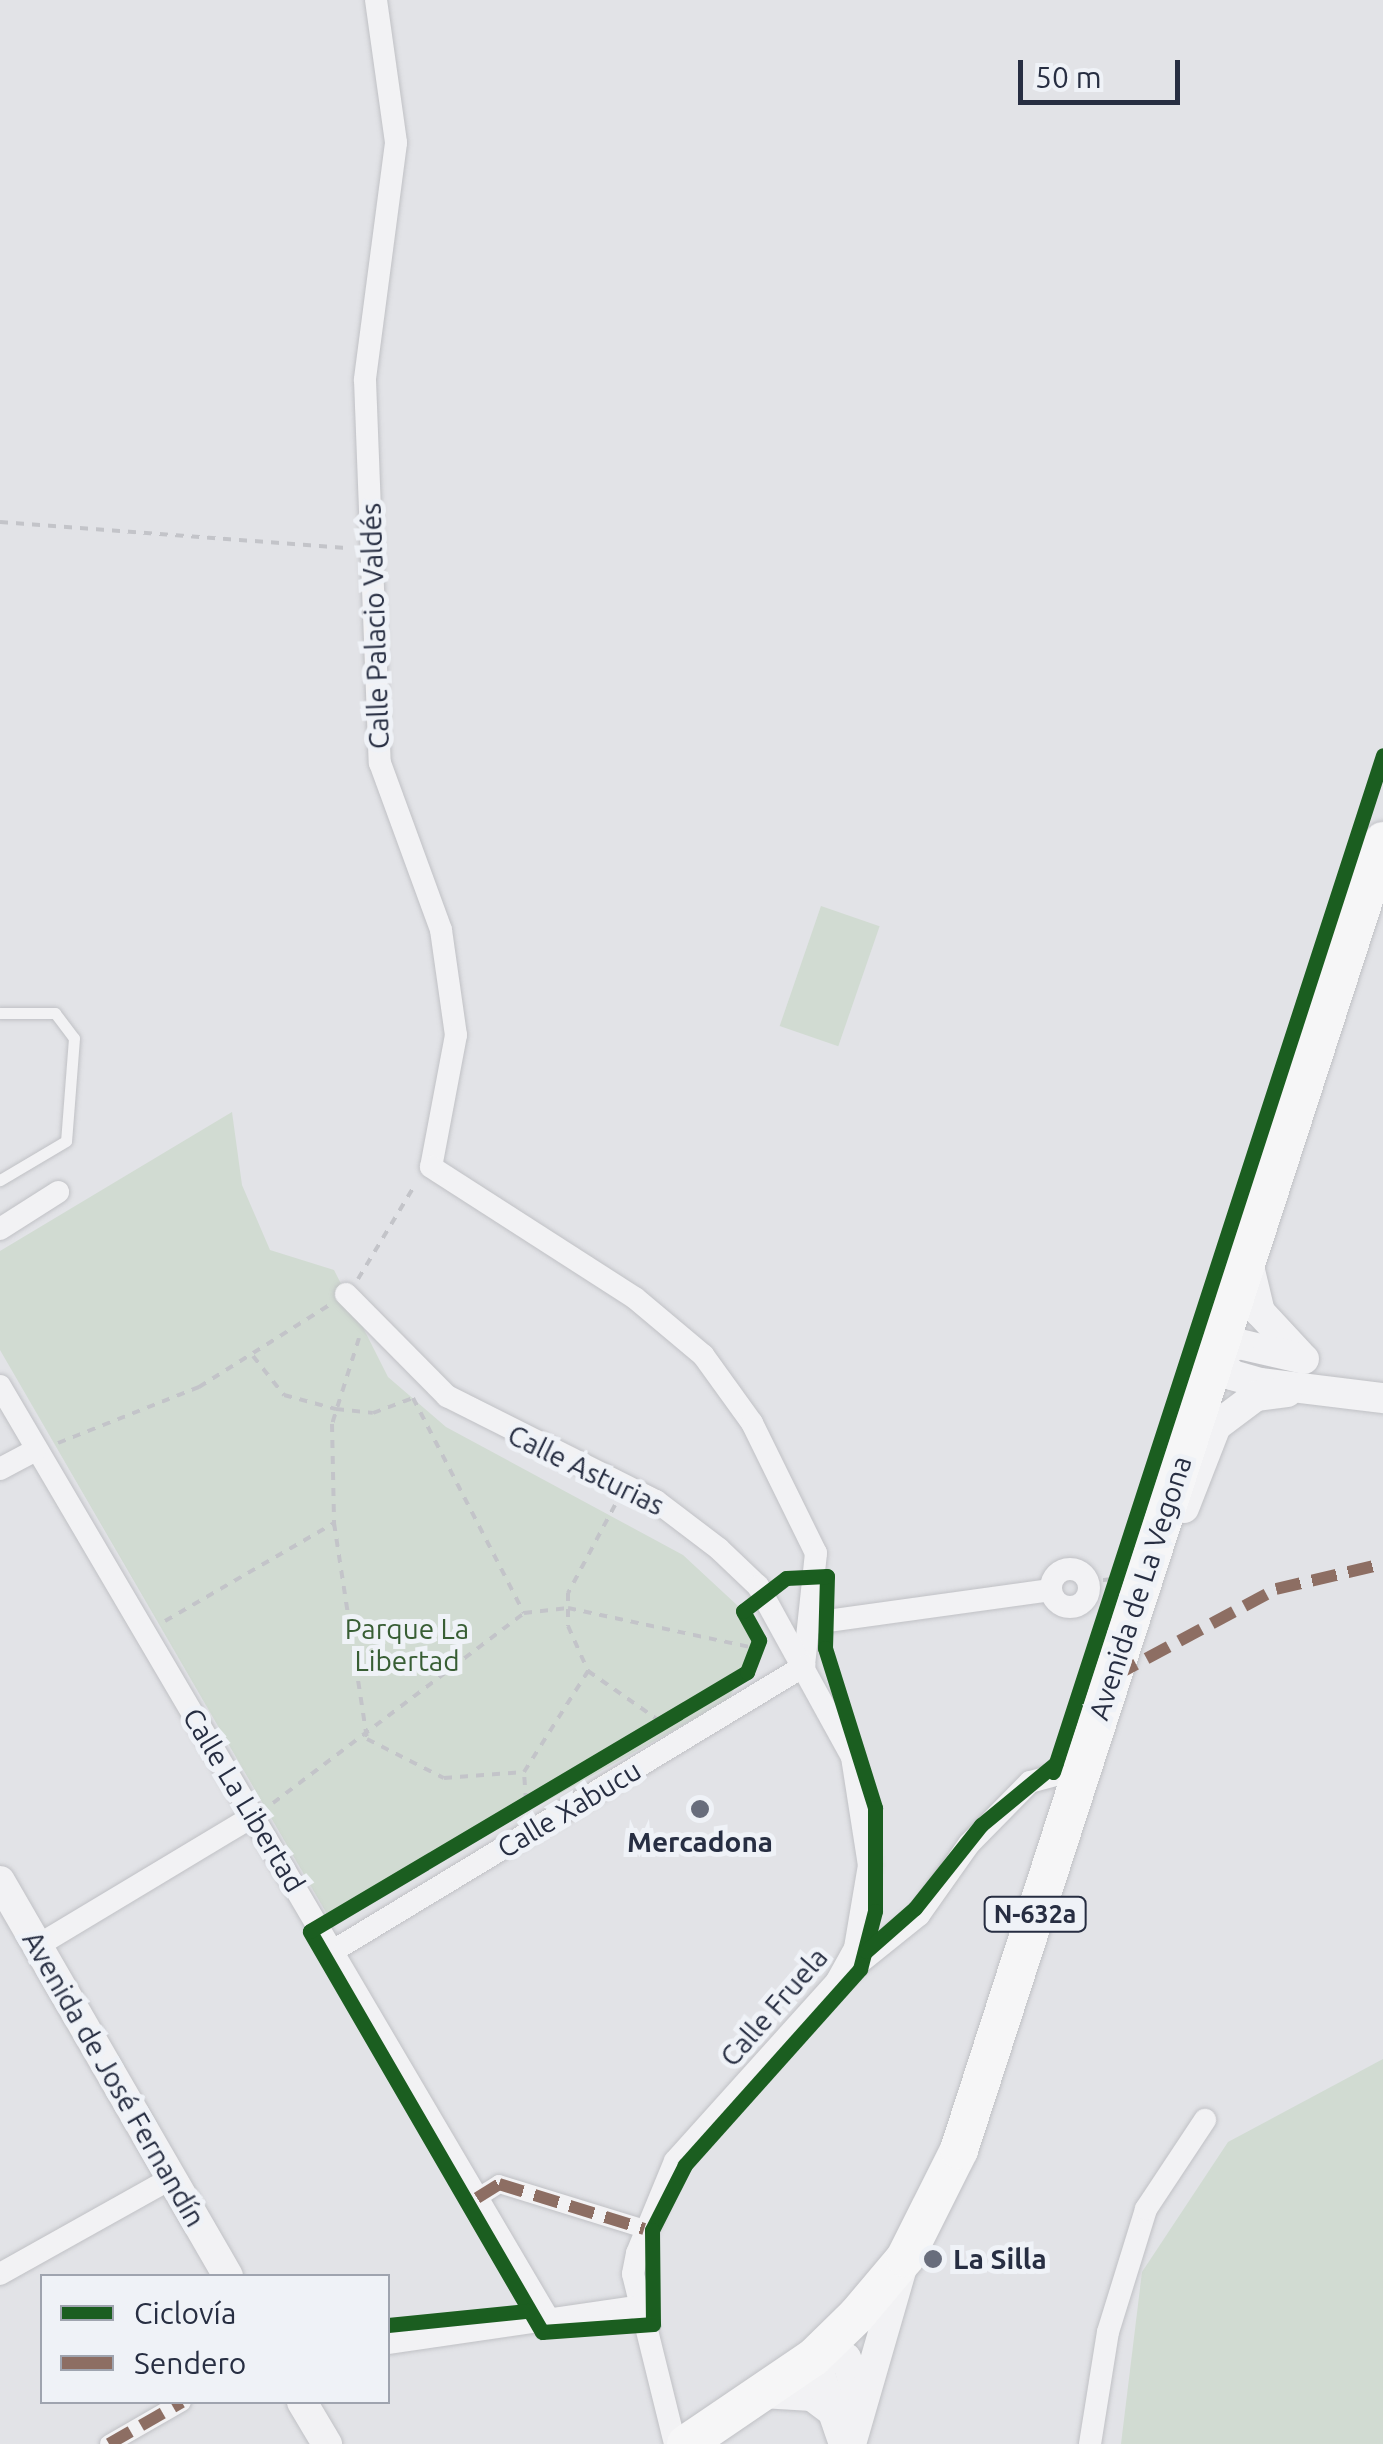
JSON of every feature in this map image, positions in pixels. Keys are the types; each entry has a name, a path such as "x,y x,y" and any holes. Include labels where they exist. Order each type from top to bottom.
{"main road":[{"name":"Avenida de La Vegona","path":"814,2357 857,2316 905,2258 959,2150 1082,1768 1134,1565 1213,1355 1383,841"},
{"name":"N-632a","path":"686,2444 814,2357"}],"street":[{"name":"Calle Palacio Valdés","path":"376,0 396,142 366,380 380,763 442,930 456,1035 432,1166"},
{"path":"432,1166 635,1298 702,1355 752,1424 816,1553 813,1624 804,1666"},
{"path":"0,1229 58,1192"},
{"path":"1246,1258 1260,1312 1307,1374"},
{"name":"Calle Asturias","path":"346,1294 366,1319 447,1396 687,1522 758,1586 804,1666"},
{"path":"1213,1355 1238,1344 1307,1374 1373,1395"},
{"path":"1134,1565 1172,1538 1216,1426 1256,1396 1307,1374"},
{"name":"Calle La Libertad","path":"0,1386 34,1450 548,2318"},
{"path":"0,1469 34,1450"},
{"path":"813,1624 1051,1590"},
{"name":"Calle Xabucu","path":"334,1951 804,1666"},
{"name":"Calle Fruela","path":"675,2444 634,2274 644,2229 705,2122 837,1981 865,1908 865,1809 852,1758 804,1666"},
{"path":"837,1981 919,1915 969,1844 1030,1782 1082,1768"},
{"path":"37,1946 254,1816"},
{"name":"Avenida de José Fernandín","path":"0,1882 227,2274"},
{"path":"1090,2444 1108,2332 1146,2209 1205,2120"},
{"path":"0,2274 172,2178"},
{"path":"477,2198 500,2184 644,2229"},
{"path":"847,2444 848,2410 905,2258"},
{"path":"390,2342 642,2306"},
{"path":"814,2357 848,2410"},
{"path":"762,2393 812,2396 848,2410"},
{"path":"109,2444 179,2404"},
{"path":"303,2404 327,2444"}],"lane":[{"path":"0,1013 55,1013 74,1038 66,1141 0,1180"}],"path":[{"path":"0,522 372,550"},
{"path":"34,1450 200,1386 346,1294 432,1166"},
{"path":"366,1319 336,1409 334,1524 367,1739"},
{"path":"252,1355 284,1395 336,1409 373,1412 413,1398 524,1614"},
{"path":"615,1505 568,1608 588,1671 660,1722"},
{"path":"144,1633 334,1524"},
{"path":"1109,1595 1134,1565"},
{"path":"254,1816 367,1739 524,1614 568,1608 759,1649"},
{"path":"746,1672 759,1649 752,1628"},
{"path":"526,1801 524,1772 588,1671"},
{"path":"644,1732 678,1712"},
{"path":"367,1739 444,1778 524,1772"},
{"path":"510,1810 542,1791"}],"green space":[{"path":"821,906 880,926 838,1046 780,1026"},
{"name":"Parque La Libertad","path":"232,1112 242,1185 270,1250 334,1270 388,1377 446,1427 683,1555 738,1606 755,1652 728,1700 331,1921 0,1350 0,1251"},
{"path":"1383,2059 1383,2444 1121,2444 1142,2272 1228,2142"}],"marked path":[{"path":"1114,1676 1276,1589 1383,1564"},
{"path":"477,2198 499,2184 644,2229"},
{"path":"109,2444 179,2404"}],"cycle path":[{"path":"1053,1772 1383,755"},
{"path":"827,1576 825,1648 875,1808 875,1911 860,1969 685,2165 652,2230 653,2324 542,2332 310,1931 747,1672 759,1640 743,1611 786,1578 827,1576"},
{"path":"866,1951 915,1908 981,1825 1056,1763"},
{"path":"390,2325 527,2311"}],"place":[{"name":"Mercadona","path":"700,1809"},
{"name":"La Silla","path":"933,2259"}]}
